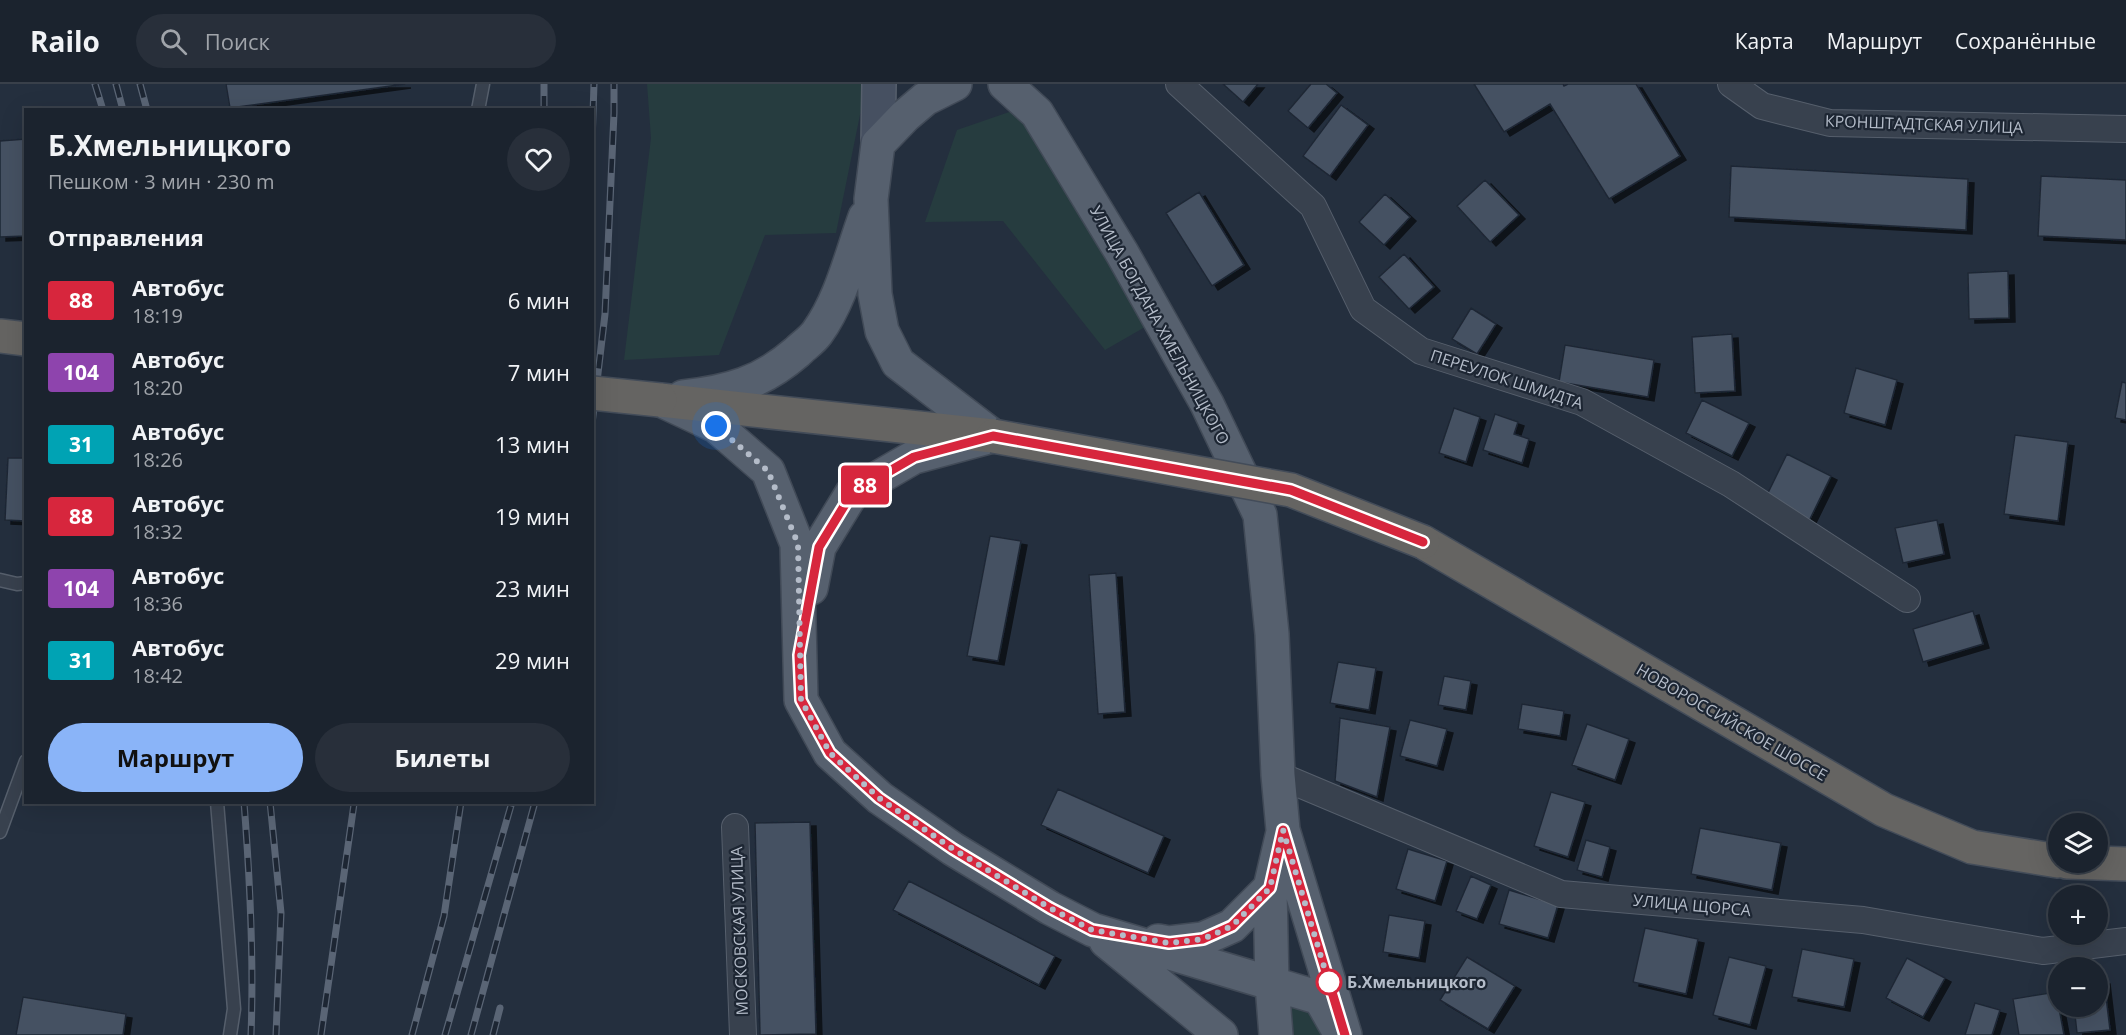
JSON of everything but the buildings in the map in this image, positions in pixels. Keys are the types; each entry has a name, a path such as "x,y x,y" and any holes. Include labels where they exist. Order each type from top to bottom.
{"highway":[{"path":"0,336 24,339"},
{"name":"НОВОРОССИЙСКОЕ ШОССЕ","path":"594,393 993,436 1291,490 1423,542 1884,810 1972,846 2048,859"},
{"path":"2108,863 2126,864"}],"main road":[{"path":"879,84 878,144 872,199 874,294 882,331 898,363 993,436"},
{"path":"878,144 925,99 956,84"},
{"path":"1005,84 1037,113"},
{"name":"УЛИЦА БОГДАНА ХМЕЛЬНИЦКОГО","path":"1020,84 1122,253 1202,394 1260,515 1272,634 1278,775 1283,830"},
{"path":"660,400 715,394 751,383 785,362 817,334 837,297 872,199"},
{"path":"660,400 716,426 768,471 798,544 801,700 830,753 889,804 953,849 1050,908 1092,930 1320,998 1343,1035"},
{"path":"799,655 819,547 852,493 914,457 993,436"},
{"path":"1276,1035 1272,985 1270,888 1283,830"},
{"path":"1283,830 1343,1035"},
{"path":"1092,930 1169,943 1203,939 1232,926 1270,888"},
{"path":"1092,930 1221,1035"}],"street":[{"name":"ПЕРЕУЛОК ШМИДТА","path":"1179,84 1313,206 1363,309 1421,351 1582,402 1731,484 1907,599"},
{"name":"КРОНШТАДТСКАЯ УЛИЦА","path":"1731,84 1761,106 1830,123 2126,129"},
{"name":"УЛИЦА ЩОРСА","path":"1278,775 1561,894 1863,920 2043,951 2126,941"},
{"name":"МОСКОВСКАЯ УЛИЦА","path":"735,827 743,1035"}],"lane":[{"path":"478,108 483,84"},
{"path":"0,580 24,583"},
{"path":"0,832 24,766"},
{"path":"216,804 234,1009 230,1035"}],"green space":[{"path":"647,84 862,84 861,110 836,233 765,235 719,355 624,360 651,138"},
{"path":"1015,110 1152,323 1105,350 1003,221 925,222 957,130"},
{"path":"1291,1006 1322,1013 1320,1035 1294,1035"}],"railway":[{"path":"95,84 102,108"},
{"path":"116,84 122,108"},
{"path":"140,84 146,108"},
{"path":"544,84 544,108"},
{"path":"593,108 594,84"},
{"path":"594,407 605,314 614,84"},
{"path":"244,804 251,919 251,1035"},
{"path":"270,804 281,913 276,1035"},
{"path":"321,1035 354,804"},
{"path":"412,1035 444,916 461,804"},
{"path":"445,1035 511,804"},
{"path":"471,1035 534,804"},
{"path":"493,1035 500,1008"}],"bus line":[{"name":"88","path":"1345,1035 1283,830 1270,888 1232,926 1203,939 1169,943 1092,930 1050,908 953,849 879,798 830,753 801,700 799,655 819,547 852,493 914,457 993,436 1291,490 1423,542"}],"place":[{"name":"Б.Хмельницкого","path":"1329,982"}],"route":[{"path":"716,426 768,471 798,544 801,700 830,753 879,798 953,849 1050,908 1092,930 1169,943 1203,939 1232,926 1270,888 1283,830 1331,990 1329,982"}]}
